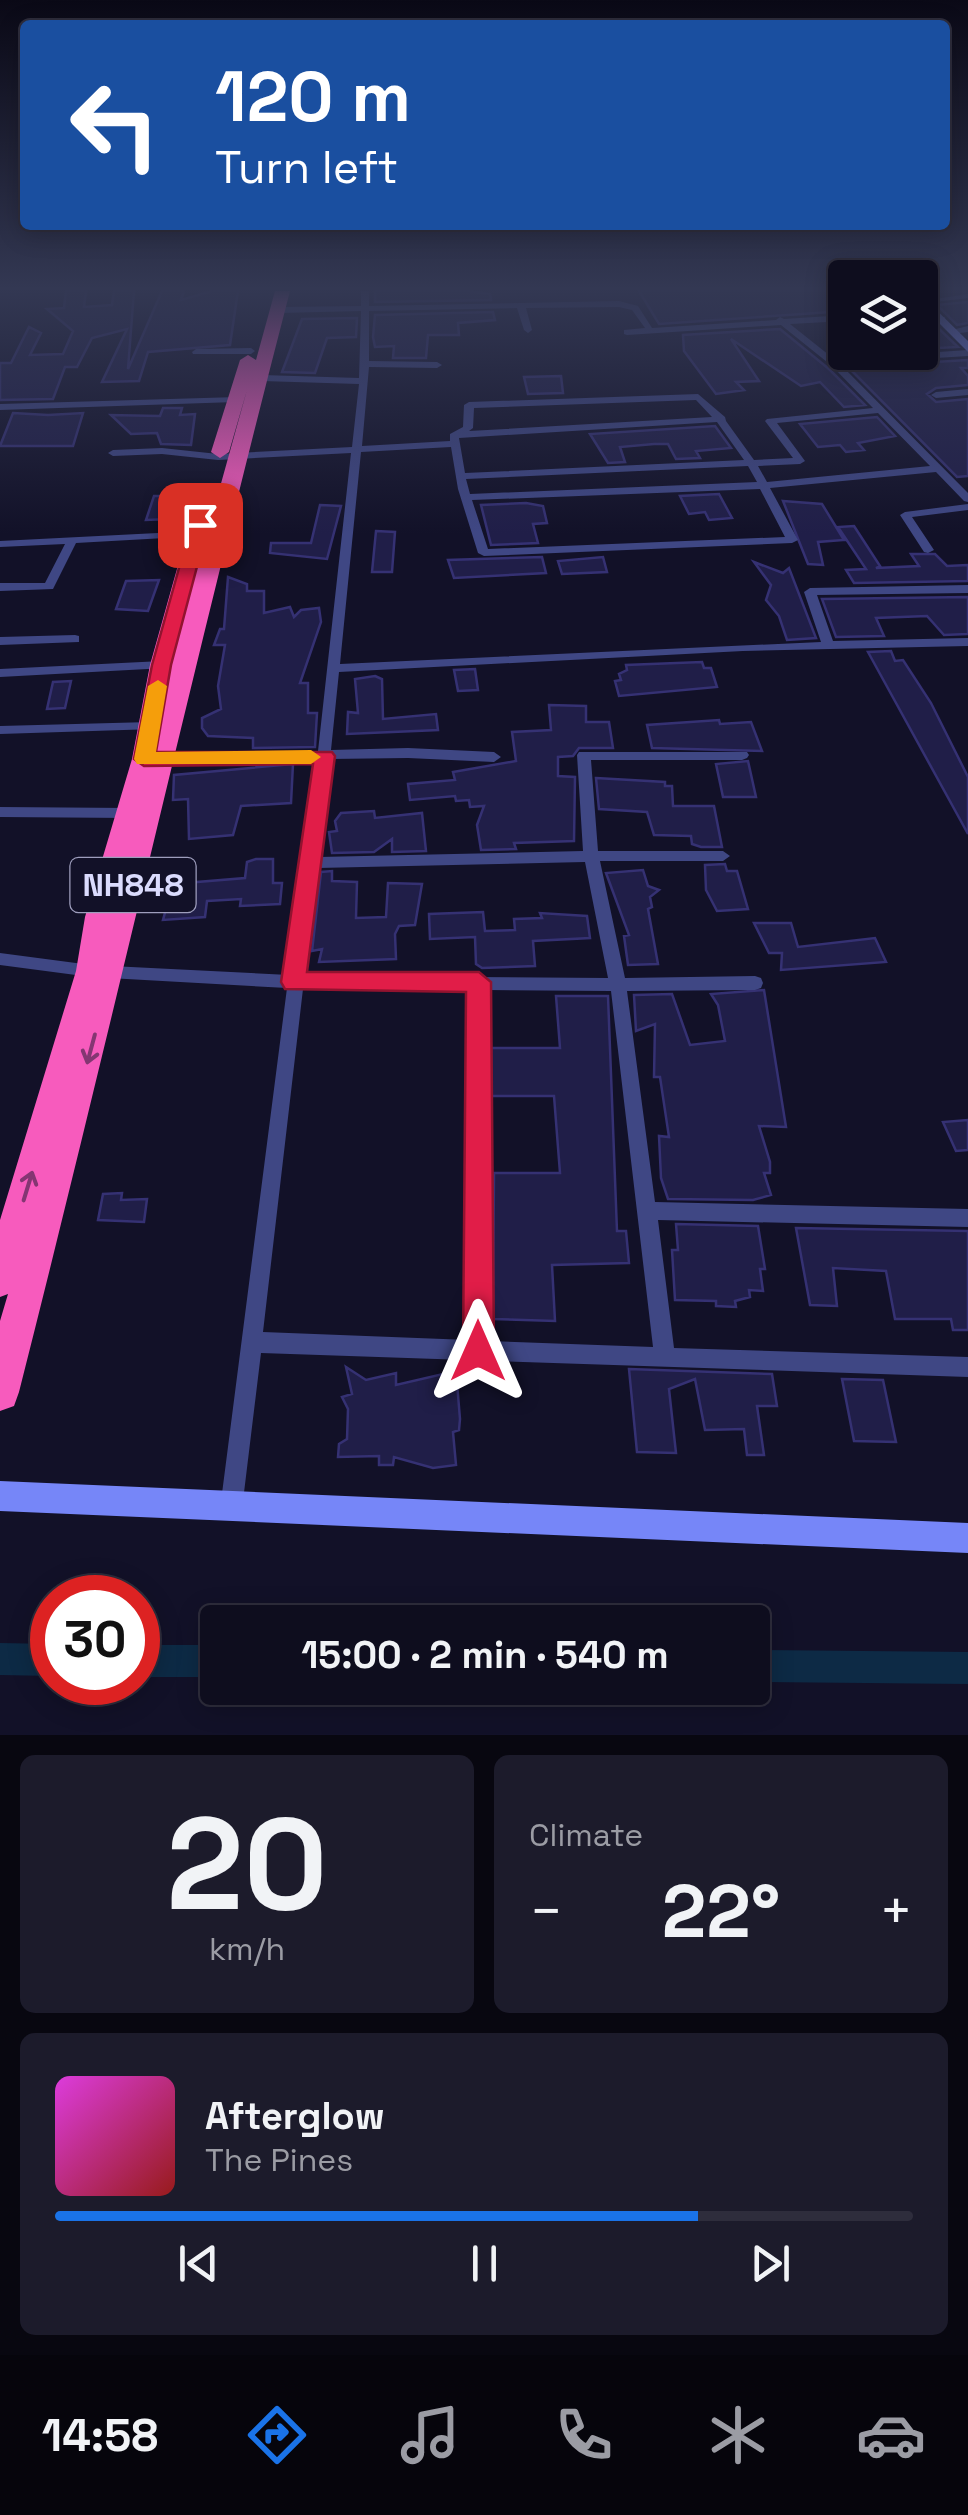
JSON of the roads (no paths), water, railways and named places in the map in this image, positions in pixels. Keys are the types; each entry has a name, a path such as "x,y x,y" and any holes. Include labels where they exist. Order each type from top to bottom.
{"highway":[{"name":"NH848","path":"251,372 251,392"},
{"name":"NH848","path":"0,1279 101,972 100,917 130,812 154,759 150,726 162,665 197,534 256,372"},
{"name":"NH848","path":"0,1392 228,457"}],"street":[{"path":"230,1509 324,756 364,372"},
{"path":"842,372 968,499"},
{"path":"0,407 364,381"},
{"path":"936,395 968,392"},
{"path":"698,398 722,420 764,485 792,540 484,552 461,476 455,440 468,428 469,405 698,398"},
{"path":"461,476 800,460 770,421 881,410"},
{"path":"114,453 228,457 722,420"},
{"path":"468,497 764,485 936,469"},
{"path":"928,550 905,515 968,507"},
{"path":"0,544 197,534"},
{"path":"0,587 49,587 72,541"},
{"path":"828,645 810,592 968,589"},
{"path":"0,641 75,639"},
{"path":"333,668 476,658 968,642"},
{"path":"0,673 162,665"},
{"path":"0,730 150,726"},
{"path":"154,759 408,753 494,757"},
{"path":"665,1358 618,986 592,856 584,756 742,756"},
{"path":"0,812 130,812"},
{"path":"311,862 723,856"},
{"path":"0,960 101,972 294,982 618,986 756,983"},
{"path":"478,1351 479,982"},
{"path":"647,1211 968,1218"},
{"path":"251,1342 968,1367"},
{"path":"0,1496 230,1509 968,1538"}],"waterway":[{"path":"0,1659 30,1660"},
{"path":"160,1661 200,1661"},
{"path":"770,1666 968,1668"}]}
